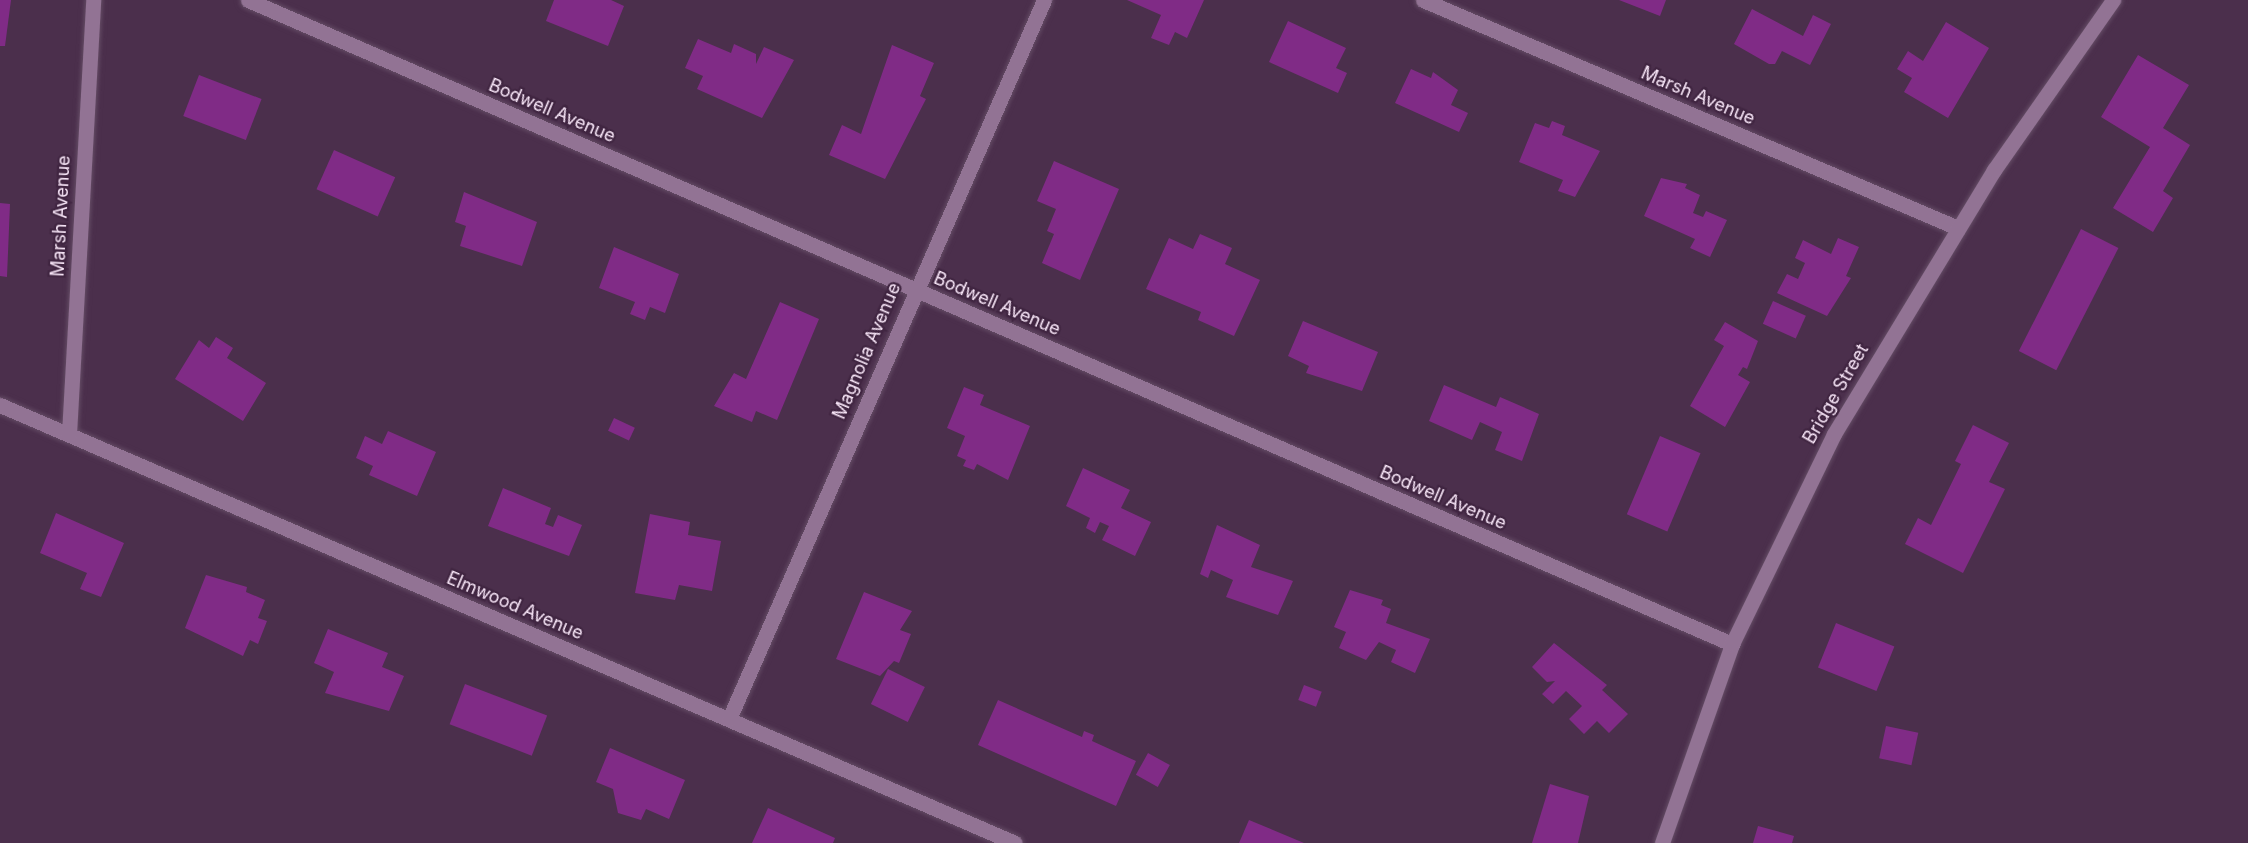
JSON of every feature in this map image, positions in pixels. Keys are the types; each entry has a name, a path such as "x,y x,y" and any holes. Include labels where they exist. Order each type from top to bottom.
{"street":[{"name":"Marsh Avenue","path":"69,434 93,0"},
{"name":"Bodwell Avenue","path":"248,0 1732,644"},
{"name":"Magnolia Avenue","path":"729,719 1044,0"},
{"name":"Marsh Avenue","path":"1423,0 1958,228"},
{"name":"Bridge Street","path":"1662,843 1732,644 1834,434 1958,228 2113,0"},
{"name":"Elmwood Avenue","path":"0,405 1015,843"}],"building":[{"path":"0,0 11,0 5,46 0,46"},
{"path":"554,0 611,0 624,6 608,46 546,21"},
{"path":"1127,0 1204,0 1187,38 1175,32 1169,45 1151,38 1161,15"},
{"path":"1619,0 1666,0 1660,16"},
{"path":"1752,9 1803,36 1813,15 1831,24 1810,65 1782,51 1775,64 1769,64 1734,44"},
{"path":"1288,21 1346,48 1336,68 1347,73 1338,93 1269,62"},
{"path":"1946,22 1989,48 1948,118 1904,92 1912,78 1897,69 1908,51 1923,61"},
{"path":"698,39 731,53 734,44 756,54 756,64 764,47 794,60 762,118 697,89 703,76 685,68"},
{"path":"892,45 934,63 920,96 926,99 885,179 829,155 842,125 861,134"},
{"path":"2138,55 2189,85 2163,128 2190,145 2163,191 2173,198 2153,232 2113,208 2150,147 2101,117"},
{"path":"1411,69 1431,78 1433,72 1458,90 1451,105 1468,113 1459,132 1395,103"},
{"path":"199,75 262,99 246,140 183,116"},
{"path":"1552,121 1565,126 1562,135 1600,151 1575,197 1558,191 1563,180 1519,162 1535,123 1549,128"},
{"path":"334,150 395,177 378,217 317,189"},
{"path":"1054,161 1119,189 1080,280 1042,263 1054,234 1047,231 1056,209 1037,201"},
{"path":"1661,178 1687,184 1685,188 1700,195 1693,213 1703,217 1706,211 1727,220 1710,257 1690,248 1695,239 1644,216"},
{"path":"464,192 537,222 522,266 460,246 466,226 455,222"},
{"path":"0,203 10,204 7,277 0,276"},
{"path":"2081,229 2118,248 2056,370 2019,351"},
{"path":"1200,234 1232,248 1225,264 1260,280 1234,336 1198,320 1201,312 1146,289 1169,238 1193,249"},
{"path":"1838,238 1859,247 1846,276 1851,278 1827,316 1777,293 1787,274 1798,279 1805,263 1795,258 1803,240 1831,254"},
{"path":"614,247 679,274 665,313 650,307 645,320 630,314 635,302 599,288"},
{"path":"1773,301 1806,316 1796,338 1763,324"},
{"path":"780,302 819,319 777,420 756,411 752,422 714,406 734,373 746,379"},
{"path":"1303,321 1378,352 1362,391 1306,373 1309,366 1288,356"},
{"path":"1725,322 1758,341 1747,369 1743,367 1738,375 1750,382 1725,427 1690,406 1724,346 1714,340"},
{"path":"216,337 233,348 227,358 266,383 243,421 175,379 199,340 209,348"},
{"path":"1444,385 1496,407 1500,397 1539,414 1522,461 1495,450 1502,432 1480,422 1472,440 1429,421"},
{"path":"964,387 984,395 980,405 1030,426 1008,480 977,464 974,470 963,466 966,460 957,456 965,436 947,428"},
{"path":"614,418 635,428 629,440 608,431"},
{"path":"1973,425 2009,443 1989,482 2005,489 1963,573 1905,544 1918,518 1931,525 1961,464 1955,461"},
{"path":"388,431 436,452 417,496 369,475 373,466 356,458 365,436 382,444"},
{"path":"1660,436 1701,453 1667,531 1627,514"},
{"path":"1083,468 1130,490 1121,508 1151,522 1135,556 1102,540 1109,526 1100,522 1095,533 1086,528 1090,518 1066,506"},
{"path":"503,488 551,508 545,524 553,527 558,515 582,525 569,556 488,526"},
{"path":"56,513 124,543 101,597 80,589 87,573 40,553"},
{"path":"650,514 690,522 688,535 721,541 712,591 679,585 675,600 635,593"},
{"path":"1217,525 1260,545 1251,567 1293,581 1278,615 1226,597 1233,580 1211,570 1208,578 1200,574"},
{"path":"206,575 247,587 246,592 265,600 258,618 267,621 258,644 250,640 243,656 185,628"},
{"path":"1350,590 1383,600 1381,605 1391,609 1386,623 1430,639 1415,673 1391,662 1396,650 1379,642 1366,660 1339,648 1346,632 1334,627"},
{"path":"864,592 912,611 900,630 911,634 899,663 894,661 880,676 836,659"},
{"path":"1836,623 1894,647 1876,691 1818,668"},
{"path":"328,629 388,653 382,667 404,676 389,711 325,693 334,672 314,663"},
{"path":"1554,643 1607,685 1602,690 1628,714 1609,733 1597,721 1584,734 1569,719 1582,706 1566,691 1553,704 1542,694 1555,681 1547,682 1532,667"},
{"path":"888,669 925,687 908,722 871,704"},
{"path":"465,684 547,716 532,756 450,724"},
{"path":"1304,685 1322,692 1316,707 1298,700"},
{"path":"998,700 1082,737 1084,731 1094,735 1092,741 1136,761 1116,806 978,745"},
{"path":"1886,726 1918,733 1911,765 1879,758"},
{"path":"610,748 685,780 669,819 646,809 641,820 618,813 613,789 596,782"},
{"path":"1148,753 1170,765 1158,787 1136,775"},
{"path":"1550,784 1589,796 1578,843 1532,843"},
{"path":"768,808 835,838 833,843 752,843"},
{"path":"1249,820 1304,843 1239,843"},
{"path":"1758,826 1794,836 1792,843 1753,843"}]}
